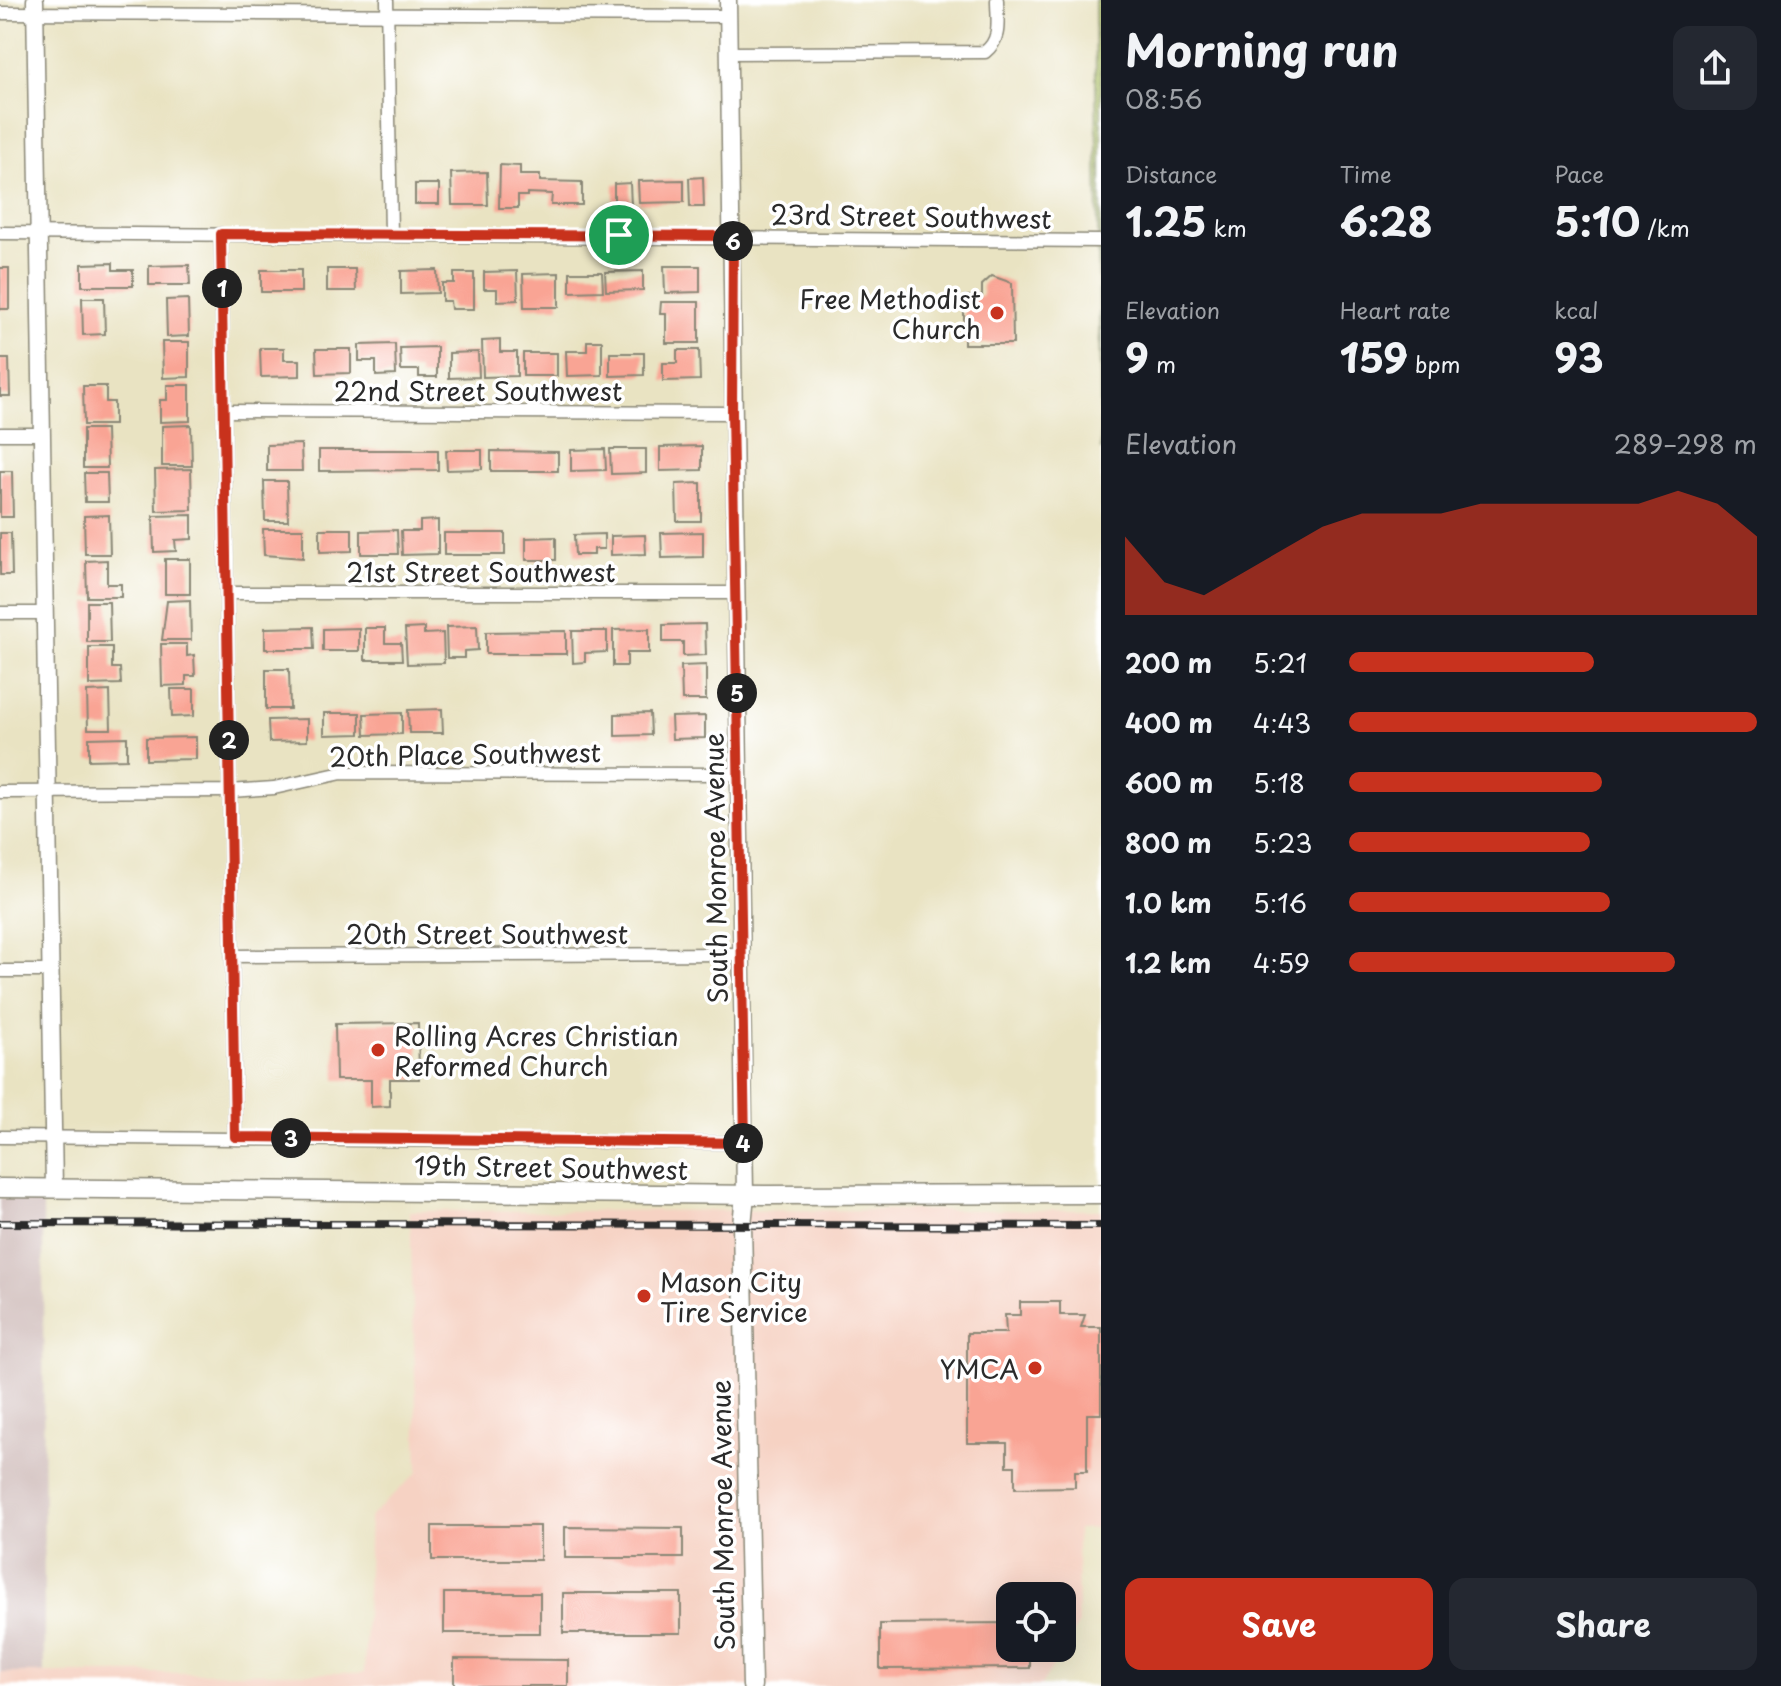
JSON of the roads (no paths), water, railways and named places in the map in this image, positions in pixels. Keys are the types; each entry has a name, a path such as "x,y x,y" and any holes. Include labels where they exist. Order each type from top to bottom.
{"main road":[{"name":"19th Street Southwest","path":"0,1188 745,1195 1101,1194"},
{"name":"South Monroe Avenue","path":"745,1195 742,1225 752,1686"}],"street":[{"path":"387,0 391,235"},
{"path":"729,53 985,52 994,45 998,34 997,0"},
{"path":"36,7 54,1189"},
{"path":"0,13 36,7 387,15 728,8"},
{"name":"South Monroe Avenue","path":"728,8 745,1195"},
{"name":"23rd Street Southwest","path":"0,233 1101,241"},
{"path":"221,234 235,1137"},
{"name":"22nd Street Southwest","path":"224,411 732,413"},
{"path":"0,434 42,434"},
{"name":"21st Street Southwest","path":"227,593 736,593"},
{"path":"0,613 45,613"},
{"name":"20th Place Southwest","path":"0,792 230,791 274,788 342,773 739,774"},
{"name":"20th Street Southwest","path":"232,956 742,954"},
{"path":"0,971 51,971"},
{"path":"0,1137 745,1143"}],"railway":[{"path":"0,1223 1101,1226"}],"place":[{"name":"Free Methodist Church","path":"997,313"},
{"name":"Rolling Acres Christian Reformed Church","path":"378,1050"},
{"name":"Mason City Tire Service","path":"644,1296"},
{"name":"YMCA","path":"1035,1368"}]}
